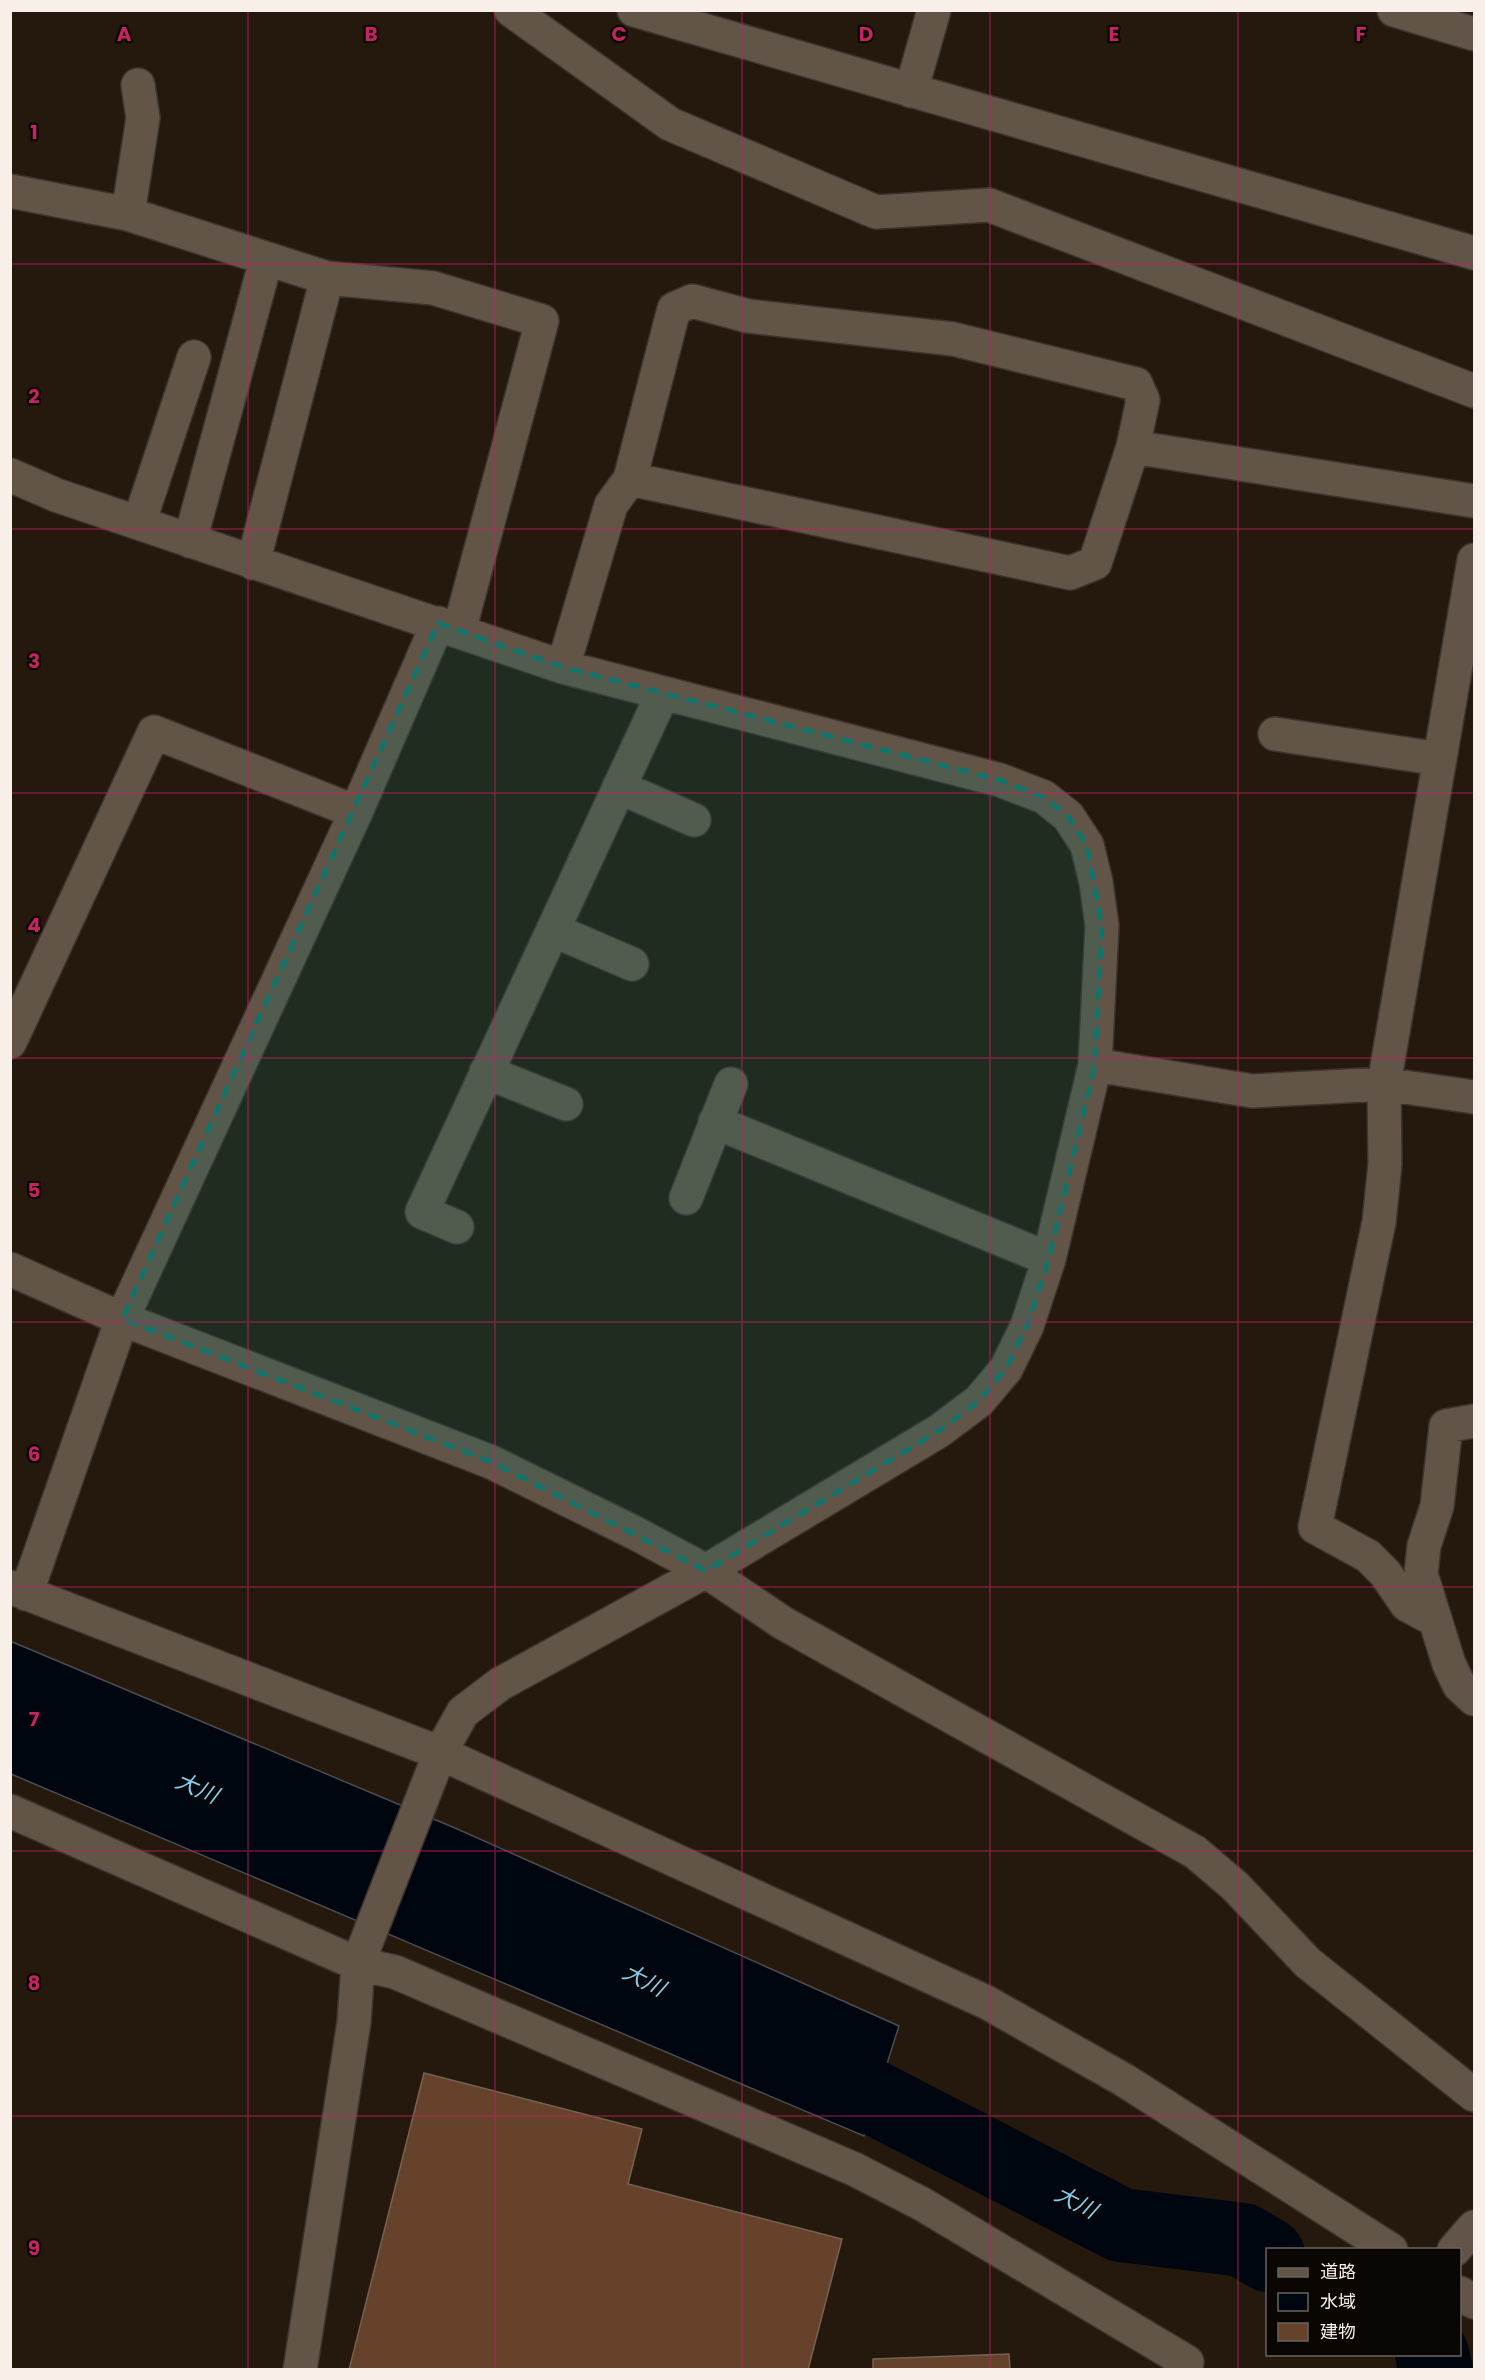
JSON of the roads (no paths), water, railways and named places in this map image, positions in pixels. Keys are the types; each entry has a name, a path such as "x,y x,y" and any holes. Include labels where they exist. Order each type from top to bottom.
{"street":[{"path":"511,10 670,124 876,212 989,205 1474,391"},
{"path":"634,10 655,18 1474,253"},
{"path":"911,91 934,10"},
{"path":"1395,10 1474,34"},
{"path":"1472,10 1474,22"},
{"path":"129,214 143,118 138,85"},
{"path":"10,191 129,214 327,278 433,288 542,321 448,627 356,812 122,1319 18,1590 986,2002 1124,2080 1388,2248"},
{"path":"190,541 266,260"},
{"path":"253,563 327,278"},
{"path":"563,667 611,506 630,479 674,309 692,301 748,316 953,339 1136,384 1143,400 1133,447 1095,563 1070,573 630,479"},
{"path":"139,523 194,357"},
{"path":"1133,447 1474,501"},
{"path":"10,475 56,495 563,667 1000,780 1044,797 1068,816 1087,845 1096,882 1102,926 1095,1065 1049,1259 1027,1326 1006,1369 979,1401 939,1431 706,1571 500,1684 463,1712 436,1766 361,1956 354,2022 300,2370"},
{"path":"1435,1620 1407,1605 1385,1573 1368,1556 1315,1527 1379,1222 1385,1164 1384,1084 1474,560"},
{"path":"457,1227 422,1212 663,693"},
{"path":"10,1042 154,732 356,812"},
{"path":"1275,734 1440,759"},
{"path":"619,787 694,820"},
{"path":"553,930 632,964"},
{"path":"1095,1065 1252,1091 1384,1084 1474,1097"},
{"path":"486,1072 566,1104"},
{"path":"686,1198 730,1084"},
{"path":"715,1122 1049,1259"},
{"path":"10,1269 122,1319 491,1462 706,1571 783,1623 1195,1852 1235,1886 1308,1963 1474,2095"},
{"path":"1474,1421 1446,1426 1437,1506 1424,1546 1421,1574 1454,1674 1460,1685 1474,1699"},
{"path":"10,1811 361,1956 854,2169 922,2204 1187,2362"},
{"path":"1456,2248 1474,2227"},
{"path":"1461,2294 1474,2302"}],"water":[{"path":"10,1641 455,1828 899,2026 864,2136 11,1774"}],"waterway":[{"name":"大川","path":"786,2052 1121,2225 1243,2240 1266,2254"},
{"name":"大川","path":"1432,2356 1436,2370"}]}
